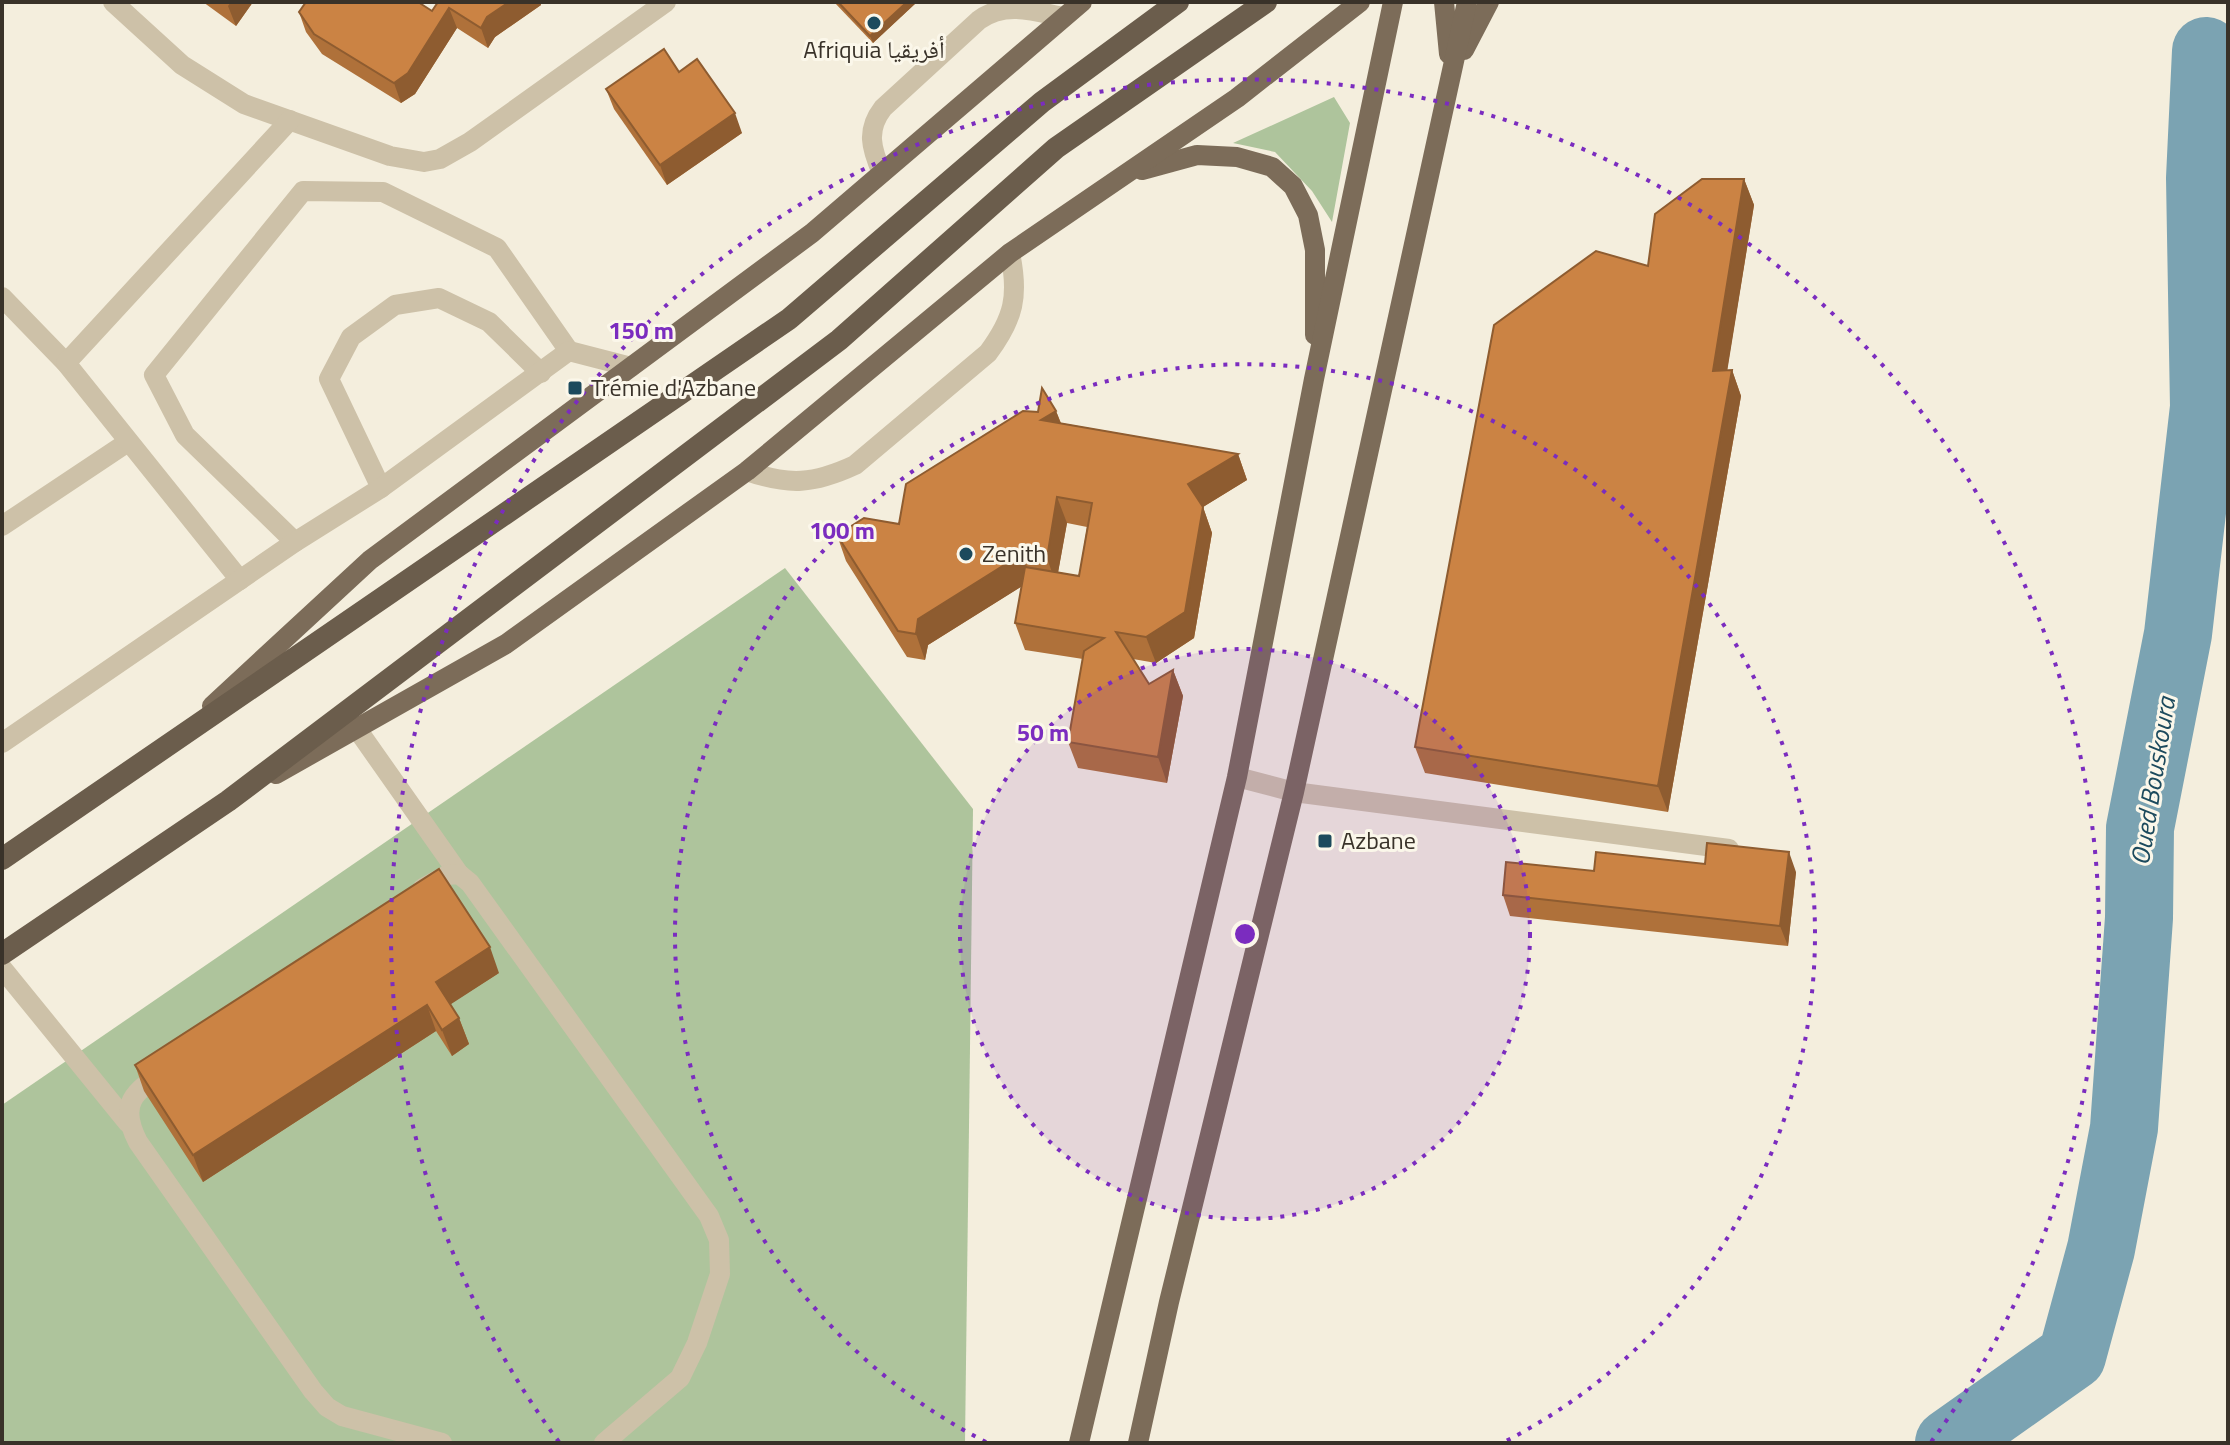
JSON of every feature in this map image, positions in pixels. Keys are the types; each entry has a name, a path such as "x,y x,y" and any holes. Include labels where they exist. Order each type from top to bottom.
{"highway":[{"path":"2,859 789,319 1042,102 1178,2"},
{"path":"2,954 228,801 839,340 1056,148 1266,2"}],"main road":[{"path":"228,801 506,644 747,471 1010,253 1237,98 1360,2"},
{"path":"1079,1443 1237,777 1314,379 1393,2"},
{"path":"1444,2 1450,78"},
{"path":"1138,1443 1294,792 1467,2"},
{"path":"1450,78 1489,2"},
{"path":"176,739 370,560 812,233 1072,7"},
{"path":"1129,173 1197,155 1237,157 1272,167 1293,186 1308,215 1315,250 1314,379"}],"street":[{"path":"113,2 182,65 244,104 390,156 424,162 440,159 470,142 666,2"},
{"path":"882,173 870,142 875,118 979,20 1009,8 1072,7"},
{"path":"66,363 290,120"},
{"path":"295,542 185,435 154,375 303,191 383,192 497,248 569,351 631,367"},
{"path":"747,471 773,480 801,482 829,477 855,465 988,353 1004,332 1013,307 1015,279 1010,253"},
{"path":"2,297 66,363 240,580"},
{"path":"381,488 329,379 351,337 395,305 439,298 489,322 541,373"},
{"path":"2,743 295,542 381,488 569,351"},
{"path":"2,526 128,442"},
{"path":"357,729 709,1216 719,1240 720,1274 697,1343 680,1378 604,1443"},
{"path":"1237,777 1294,792 1729,849"},
{"path":"408,899 433,881 459,874"},
{"path":"2,968 128,1123 173,1192 327,1407 342,1416 442,1443"},
{"path":"128,1123 130,1106 138,1089 177,1062"}],"green space":[{"path":"1334,97 1350,123 1332,222 1312,191 1275,152 1233,143"},
{"path":"785,568 973,809 965,1443 2,1443 2,1105"}],"building":[{"path":"306,2 418,2 432,11 438,2 509,2 487,17 481,28 449,8 408,73 394,83 314,34 299,12"},
{"name":"Afriquia أفريقيا","path":"838,2 907,2 870,36"},
{"path":"664,49 679,72 697,59 735,113 660,165 606,89"},
{"path":"1702,179 1744,179 1713,371 1732,370 1658,786 1415,747 1494,325 1596,251 1648,266 1655,214"},
{"path":"1042,388 1056,411 1041,420 1238,454 1188,484 1203,507 1185,612 1146,637 1116,632 1149,684 1173,670 1158,757 1068,742 1084,651 1104,638 1015,623 1025,567 1079,576 1092,503 1057,497 1047,558 1022,554 918,619 916,634 898,631 837,535 864,518 899,524 906,484 1023,411 1038,412"},
{"path":"1707,843 1789,852 1780,926 1503,895 1506,862 1594,871 1596,852 1705,864"},
{"path":"439,869 490,947 436,982 459,1018 442,1030 427,1005 193,1155 135,1065"}],"waterway":[{"name":"Oued Bouskoura","path":"1949,1443 2072,1356 2101,1249 2124,1128 2139,918 2140,828 2178,634 2204,407 2200,178 2206,51"}],"place":[{"name":"Afriquia أفريقيا","path":"874,23"},
{"name":"Trémie d'Azbane","path":"575,388"},
{"name":"Zenith","path":"966,554"},
{"name":"Azbane","path":"1325,841"}]}
